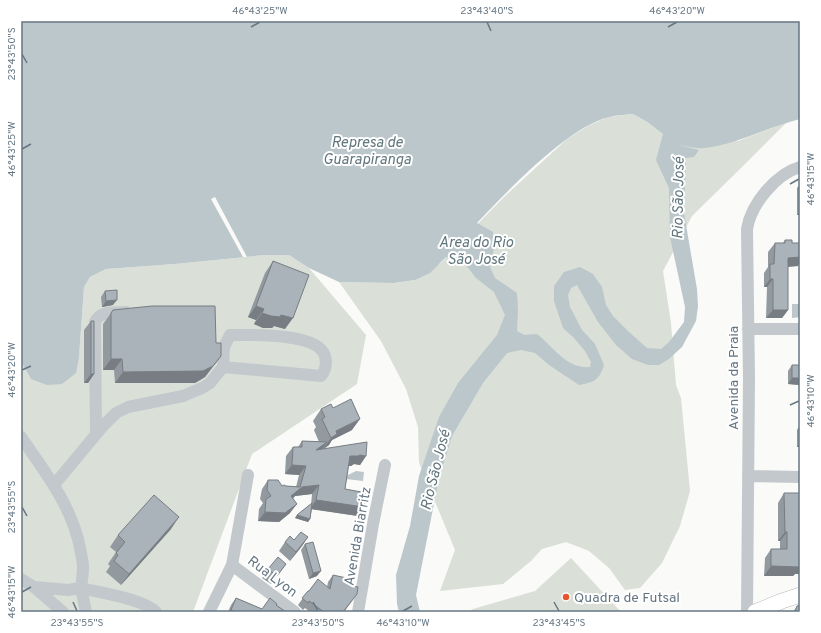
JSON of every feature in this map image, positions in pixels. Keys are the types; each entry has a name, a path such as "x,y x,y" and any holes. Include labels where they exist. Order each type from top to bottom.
{"main road":[{"path":"755,612 800,595"}],"street":[{"name":"Avenida da Praia","path":"747,612 748,223 753,211 774,182 786,173 800,167"},
{"path":"96,434 96,322 98,317 102,314 138,311"},
{"path":"748,329 800,330"},
{"path":"54,485 96,434 116,413 128,407 183,396 210,383 223,366 224,347 230,334 275,335 307,341 315,344 324,353 326,361 326,370 321,376 223,366"},
{"path":"21,437 54,485 71,517 79,543 83,565 81,588 86,612"},
{"name":"Avenida Biarritz","path":"358,612 385,465"},
{"path":"209,612 232,565 248,475"},
{"path":"748,476 800,477"},
{"name":"Rua Lyon","path":"232,565 295,612"},
{"path":"21,579 63,612"},
{"path":"34,588 68,590 81,588 127,599 152,608 156,612"}],"shaded area":[{"path":"633,114 649,123 738,141 787,122 692,216 663,271 671,323 676,385 681,398 690,491 680,526 662,563 640,588 625,590 609,568 589,551 566,542 542,549 531,561 503,584 440,591 455,550 419,463 418,427 406,389 381,341 339,282 395,283 415,280 442,262 504,197 567,139 588,126 608,117"},
{"path":"265,255 289,255 309,268 366,335 357,384 252,454 193,612 21,612 21,362 31,379 79,356 84,287 90,277 106,269"},
{"path":"571,558 621,612 468,612 473,609 535,591"}],"water":[{"name":"Represa de Guarapiranga","path":"21,21 800,21 800,119 717,146 695,148 679,145 699,150 694,157 686,158 684,213 697,289 698,306 696,321 682,347 669,359 659,365 648,365 632,359 616,345 598,322 577,285 571,288 568,295 570,307 582,330 595,344 604,365 602,370 598,378 592,382 579,385 549,365 535,353 521,350 507,353 483,383 452,436 439,478 416,595 420,612 399,612 397,604 396,575 410,526 419,476 439,417 458,383 497,335 505,315 494,292 476,278 465,264 446,257 430,273 415,280 394,283 339,282 309,268 289,255 265,255 106,269 90,277 84,287 79,357 76,373 62,384 47,385 31,379 21,362","holes":["633,114 649,123 663,134 656,160 669,188 670,237 685,307 684,322 669,342 661,349 647,348 613,316 606,305 602,287 593,274 580,267 564,272 554,286 554,301 563,328 585,351 591,362 590,367 574,365 561,356 537,334 524,335 517,331 517,293 495,278 490,267 494,248 493,232 477,223 538,162 592,123 618,115"]},
{"path":"792,304 799,304 800,317 792,318"},
{"path":"356,471 364,472 363,481 346,479 346,476"}],"pier":[{"path":"215,197 247,257 243,257 211,199"}],"building":[{"path":"785,240 792,240 792,243 800,243 800,257 788,258 788,310 773,310 773,279 770,279 770,264 774,264 775,243 785,243"},
{"path":"273,261 309,275 293,318 281,315 280,317 271,316 262,313 264,309 256,306"},
{"path":"117,290 117,300 106,301 105,291"},
{"path":"152,306 215,306 216,343 221,343 221,356 213,366 203,371 123,372 122,359 111,359 111,313 113,310"},
{"path":"91,321 94,321 94,374 91,374"},
{"path":"792,365 800,365 800,378 792,378"},
{"path":"351,399 360,419 336,431 337,434 331,438 322,419 325,417 321,409 331,404 333,408"},
{"path":"302,441 327,442 316,450 367,442 366,456 350,456 345,489 367,493 364,507 316,500 319,485 302,487 291,496 297,504 285,513 265,512 266,499 271,496 267,490 268,480 278,480 282,486 300,487 306,466 292,465 293,447 302,447"},
{"path":"784,493 800,493 799,567 771,566 771,549 787,549"},
{"path":"154,495 179,517 129,574 114,561 118,555 116,553 125,542 118,535"},
{"path":"312,503 310,519 297,515"},
{"path":"301,532 308,537 296,552 285,542 290,536 294,540"},
{"path":"313,542 321,571 313,573 305,544"},
{"path":"278,557 286,564 277,576 268,569"},
{"path":"333,575 351,579 350,585 358,587 357,594 343,612 324,612 309,601 308,603 302,598 318,579 330,589"},
{"path":"236,598 262,609 270,598 277,604 276,605 286,612 235,612 231,610"},
{"path":"800,605 800,612 795,612 797,606"}],"place":[{"name":"Quadra de Futsal","path":"566,597"}],"water label":[{"name":"Rio São José","path":"678,198"},
{"name":"Area do Rio São José","path":"476,250"},
{"name":"Rio São José","path":"435,470"}]}
